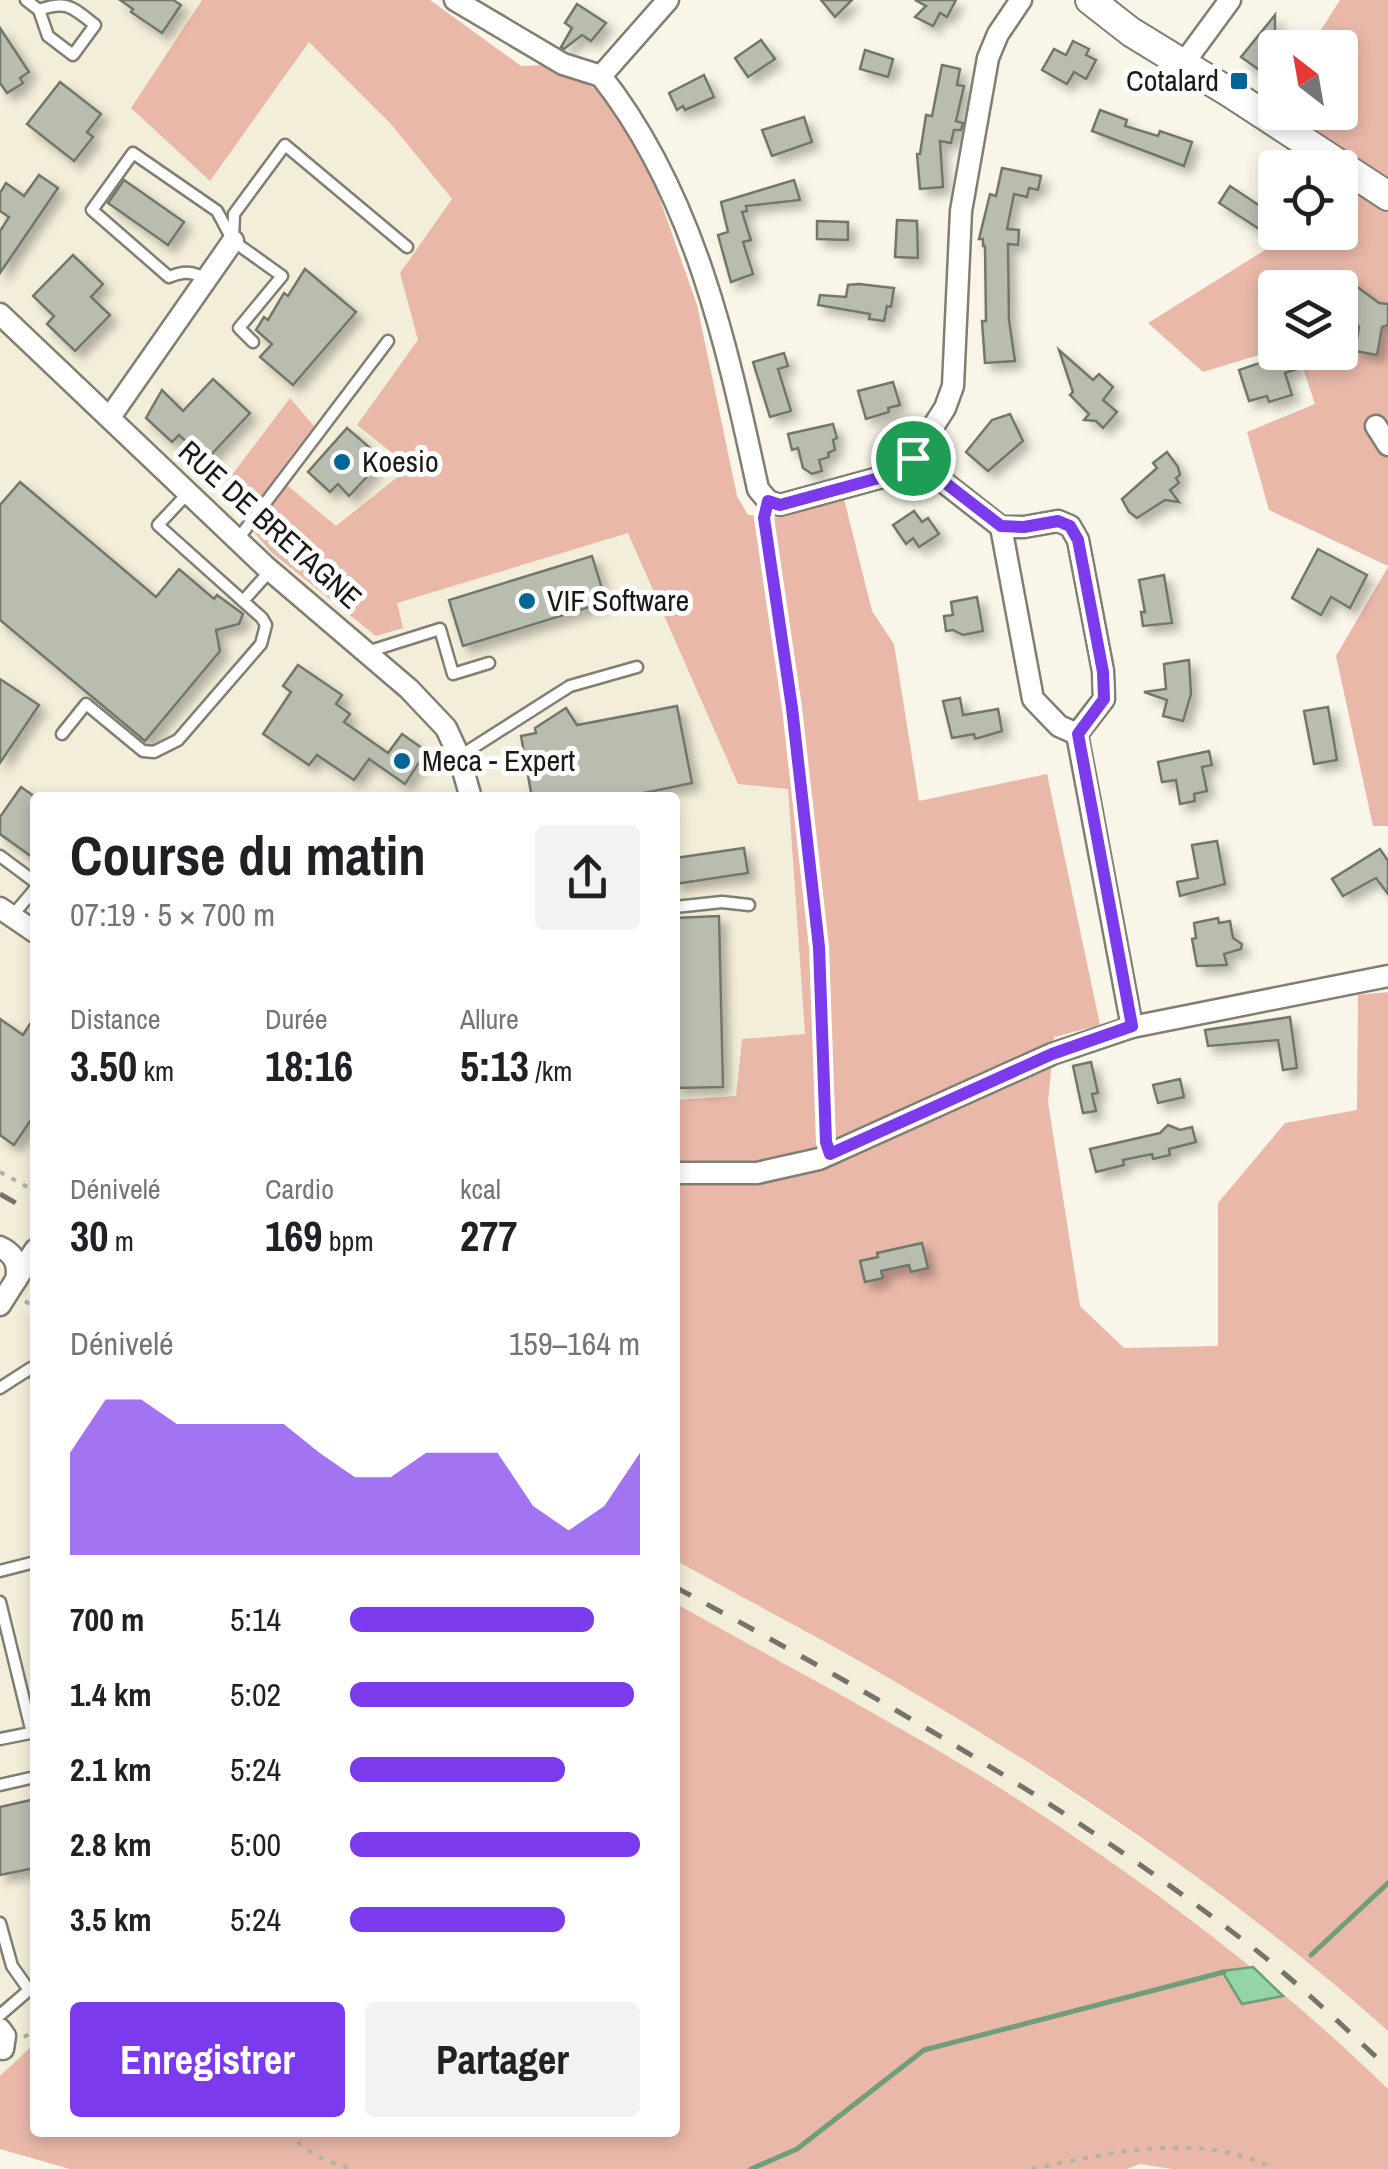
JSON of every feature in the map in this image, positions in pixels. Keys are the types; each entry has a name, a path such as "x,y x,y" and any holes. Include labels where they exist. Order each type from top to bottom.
{"street":[{"path":"455,0 563,64 601,76 625,106 690,235 713,304 758,489 768,501 780,505 886,476 913,458 945,408 953,386 964,192 988,58 1021,0"},
{"path":"601,76 668,0"},
{"path":"1090,0 1131,32 1388,196"},
{"path":"1183,64 1230,0"},
{"path":"110,417 234,241"},
{"name":"RUE DE BRETAGNE","path":"0,314 270,571 409,689 446,728 469,792"},
{"path":"913,458 1001,526 1024,527 1058,521 1070,526 1078,540 1103,672 1104,699 1078,734 1132,1026"},
{"path":"1001,526 1033,699 1044,713 1078,734"},
{"path":"6,912 30,929"},
{"path":"680,1174 757,1173 830,1154 1052,1054 1132,1026 1388,976"},
{"path":"0,1247 16,1262 6,1292"},
{"path":"6,1292 30,1257"}],"lane":[{"path":"26,0 39,10 48,36 73,55 95,24 70,6 58,4 39,10"},
{"path":"234,241 234,214 285,146 406,247"},
{"path":"207,280 181,272 169,278 92,210 134,153 217,211 234,241 282,276 238,328 252,342"},
{"path":"237,540 388,341"},
{"path":"62,734 86,704 143,751 154,752 178,740 262,644 266,625 158,525 188,492"},
{"path":"243,601 270,571"},
{"path":"366,652 440,629 453,674 489,663"},
{"path":"459,756 570,686 637,666"},
{"path":"0,856 30,881"},
{"path":"6,912 30,890"},
{"path":"680,906 722,902 749,905"},
{"path":"0,1388 30,1369"},
{"path":"0,1571 30,1563"},
{"path":"0,1602 30,1718"},
{"path":"0,1739 30,1734"},
{"path":"0,1784 30,1778"},
{"path":"0,1924 12,1966 30,1985"},
{"path":"0,2015 30,1989"}],"path":[{"path":"768,501 764,518 794,725 817,931 825,1129 830,1154"},
{"path":"0,1172 30,1188"},
{"path":"294,2137 330,2164 354,2169"},
{"path":"1032,2169 1182,2147 1259,2161 1274,2169"}],"shaded area":[{"path":"0,0 202,0 132,108 211,180 309,42 390,123 452,200 788,789 805,1034 742,1039 736,1096 680,1100 680,792 30,792 30,1288 21,1305 30,1319 30,2048 0,2076"},
{"path":"202,0 430,0 521,66 543,65 597,89 621,115 644,154 697,305 737,496 748,515 780,518 844,499 872,611 894,644 919,801 1047,774 1100,1025 1054,1037 1048,1102 1080,1306 1124,1348 1218,1346 1218,1203 1285,1123 1357,1110 1358,995 1388,992 1388,2031 1272,1934 1087,1801 894,1681 680,1563 680,1100 736,1096 742,1039 805,1034 788,789 738,784 628,533 397,603 403,628 376,636 272,553 219,492 290,398 314,426 276,476 336,526 410,467 357,425 418,340 400,273 452,199 390,123 309,42 210,181 131,108"},
{"path":"1340,0 1388,0 1388,566 1269,510 1247,432 1315,404 1304,370 1358,370 1358,270 1258,270 1258,355 1203,372 1148,323 1265,250 1358,250 1358,150 1312,150 1293,130 1358,130 1358,30 1321,30"},
{"path":"1388,567 1388,826 1373,826 1336,656"},
{"path":"680,1563 894,1681 1008,1750 1196,1876 1290,1946 1388,2031 1388,2089 1220,1943 991,1783 680,1606"},
{"path":"680,1606 992,1783 1148,1888 1248,1965 1388,2089 1388,2169 1172,2169 1140,2164 1127,2169 70,2169 0,2149 0,2076 30,2048 30,2137 680,2137"},
{"path":"1253,1967 1283,1996 1242,2004 1222,1971"}],"building":[{"path":"120,0 173,0 181,5 162,33"},
{"path":"821,0 852,0 835,17"},
{"path":"915,0 956,0 947,17 940,13 933,26 915,17 926,6"},
{"path":"577,4 606,23 591,41 582,35 564,49 561,47 572,28 565,23"},
{"path":"1275,15 1275,30 1263,30"},
{"path":"0,28 29,72 20,78 23,83 7,93 0,83"},
{"path":"1258,36 1258,69 1241,57"},
{"path":"761,40 775,59 748,77 735,58"},
{"path":"1073,41 1089,49 1086,55 1096,60 1086,79 1074,72 1067,84 1042,70 1054,49 1066,55"},
{"path":"865,50 893,59 888,77 860,69"},
{"path":"942,65 960,69 957,85 964,86 956,121 963,123 961,130 954,130 951,143 940,141 943,187 920,189 917,154 926,115 932,116"},
{"path":"704,75 714,97 677,110 669,93"},
{"path":"60,82 101,114 87,132 93,137 74,161 27,124"},
{"path":"1100,110 1127,120 1125,126 1158,136 1160,131 1192,142 1184,166 1092,131"},
{"path":"804,117 812,142 772,156 762,130"},
{"path":"1002,168 1041,176 1038,190 1029,188 1027,197 1014,194 1007,229 1019,230 1018,245 1008,244 1009,320 1015,361 985,363 985,246 983,239 979,239 990,194 996,196"},
{"path":"39,175 58,188 0,273 0,231 9,217 0,211 0,193 6,183 24,196"},
{"path":"124,180 184,222 168,245 108,203"},
{"path":"794,180 800,200 746,206 747,211 742,212 751,240 743,242 753,274 731,282 718,235 728,232 721,202"},
{"path":"1230,186 1258,205 1258,228 1219,203"},
{"path":"897,220 917,221 918,258 895,257"},
{"path":"817,221 848,222 848,240 817,239"},
{"path":"73,255 103,284 91,297 110,315 75,351 47,324 54,316 33,296"},
{"path":"305,269 356,312 293,385 260,357 272,344 256,330 264,317 268,320 284,293 288,296"},
{"path":"848,285 894,288 884,321 869,319 870,314 818,305 820,295 846,297"},
{"path":"1358,287 1379,303 1388,304 1388,325 1382,327 1377,355 1358,352"},
{"path":"1059,350 1093,380 1099,374 1113,387 1103,400 1117,412 1103,428 1096,421 1084,420 1089,414 1070,395 1073,392"},
{"path":"784,353 788,366 778,369 791,411 770,417 753,362"},
{"path":"1258,364 1258,370 1294,370 1285,373 1292,395 1269,402 1267,396 1249,401 1239,370"},
{"path":"213,379 250,413 206,460 179,435 172,442 146,418 162,390 183,411"},
{"path":"893,382 900,405 866,419 858,391"},
{"path":"1010,414 1023,441 988,471 966,452 992,420"},
{"path":"833,424 835,450 819,460 822,471 812,474 803,468 798,448 792,450 788,434"},
{"name":"Koesio","path":"347,428 369,447 361,456 375,468 349,496 338,484 330,492 308,472"},
{"path":"1167,452 1180,475 1176,478 1179,483 1170,490 1179,502 1165,500 1137,518 1122,499 1157,468 1153,463"},
{"path":"20,482 156,597 179,569 214,599 217,595 243,614 239,624 216,630 220,651 145,741 0,620 0,505"},
{"path":"914,511 922,522 928,518 939,534 919,547 913,538 906,544 893,525"},
{"path":"1318,549 1367,575 1350,608 1331,597 1321,615 1292,598"},
{"name":"VIF Software","path":"592,556 606,602 463,646 449,600"},
{"path":"1164,575 1172,623 1143,626 1141,612 1145,612 1139,580"},
{"path":"977,597 983,631 963,635 946,631 944,616 953,615 951,602"},
{"path":"1189,660 1191,694 1183,721 1163,716 1167,700 1144,692 1166,689 1164,664"},
{"path":"298,665 342,695 336,704 350,714 344,722 388,753 402,734 422,748 424,755 405,784 369,759 354,780 317,755 309,765 263,734 291,692 283,686"},
{"path":"0,679 39,705 0,763"},
{"path":"960,698 963,715 998,709 1002,731 975,739 974,734 952,738 943,701"},
{"path":"677,706 692,783 649,792 531,792 521,736 536,733 535,728 566,708 577,725"},
{"path":"1328,707 1337,760 1314,764 1304,711"},
{"path":"1209,751 1212,765 1202,767 1207,791 1194,794 1195,801 1180,804 1176,780 1162,782 1158,762"},
{"path":"21,787 30,793 30,855 0,834 0,817"},
{"path":"1217,841 1225,884 1180,896 1177,882 1198,878 1192,845"},
{"path":"744,848 748,873 680,883 680,857"},
{"path":"1380,849 1388,861 1388,894 1376,878 1343,896 1332,879"},
{"path":"719,916 723,1087 680,1088 680,918"},
{"path":"1218,918 1219,923 1230,921 1233,938 1242,944 1241,949 1224,954 1227,965 1197,966 1192,939 1196,938 1194,923"},
{"path":"1290,1017 1297,1068 1283,1070 1278,1040 1208,1046 1205,1030"},
{"path":"0,1019 23,1035 30,1024 30,1121 14,1145 0,1135"},
{"path":"1091,1062 1098,1093 1092,1094 1096,1111 1083,1113 1073,1066"},
{"path":"1180,1079 1184,1097 1158,1103 1153,1085"},
{"path":"1168,1125 1180,1130 1192,1127 1196,1142 1169,1149 1170,1155 1123,1160 1124,1165 1096,1172 1090,1149 1160,1133"},
{"path":"922,1243 928,1268 911,1272 909,1265 881,1271 883,1278 865,1282 860,1261"},
{"path":"30,1800 30,1869 0,1875 0,1807"}],"waterway":[{"path":"1311,1955 1388,1883"},
{"path":"751,2169 797,2149 924,2050 1224,1972"}],"railway":[{"path":"0,1194 30,1211"},
{"path":"680,1590 898,1711 1114,1847 1270,1961 1388,2068"}],"place":[{"name":"Cotalard","path":"1239,81"},
{"name":"Koesio","path":"342,462"},
{"name":"VIF Software","path":"527,601"},
{"name":"Meca - Expert","path":"402,761"}],"route":[{"path":"913,458 1001,526 1024,527 1058,521 1070,526 1078,540 1103,672 1104,699 1078,734 1132,1026 1052,1054 830,1154 826,1142 819,947 792,708 764,518 768,501 780,505 886,476 913,458"}]}
